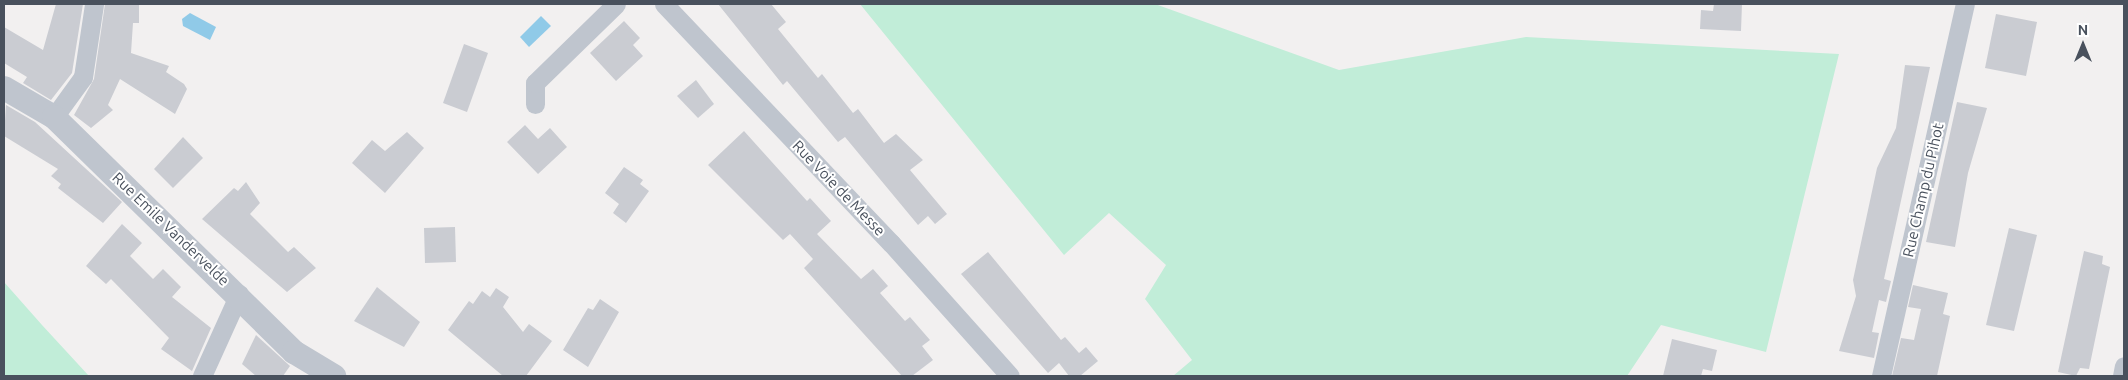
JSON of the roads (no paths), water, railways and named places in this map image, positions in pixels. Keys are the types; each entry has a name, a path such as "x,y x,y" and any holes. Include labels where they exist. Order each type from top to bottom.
{"street":[{"path":"54,117 83,77 94,4"},
{"path":"535,104 535,83 616,4"},
{"name":"Rue Voie de Messe","path":"664,4 891,243 1010,376"},
{"name":"Rue Champ du Pihot","path":"1881,376 1965,4"},
{"name":"Rue Emile Vandervelde","path":"4,88 54,117 239,294 294,352 334,376"},
{"path":"202,376 239,294"},
{"path":"2122,376 2124,366"}],"water":[{"path":"190,13 216,27 210,40 183,26 182,19"},
{"path":"541,16 551,26 529,47 520,37"}]}
